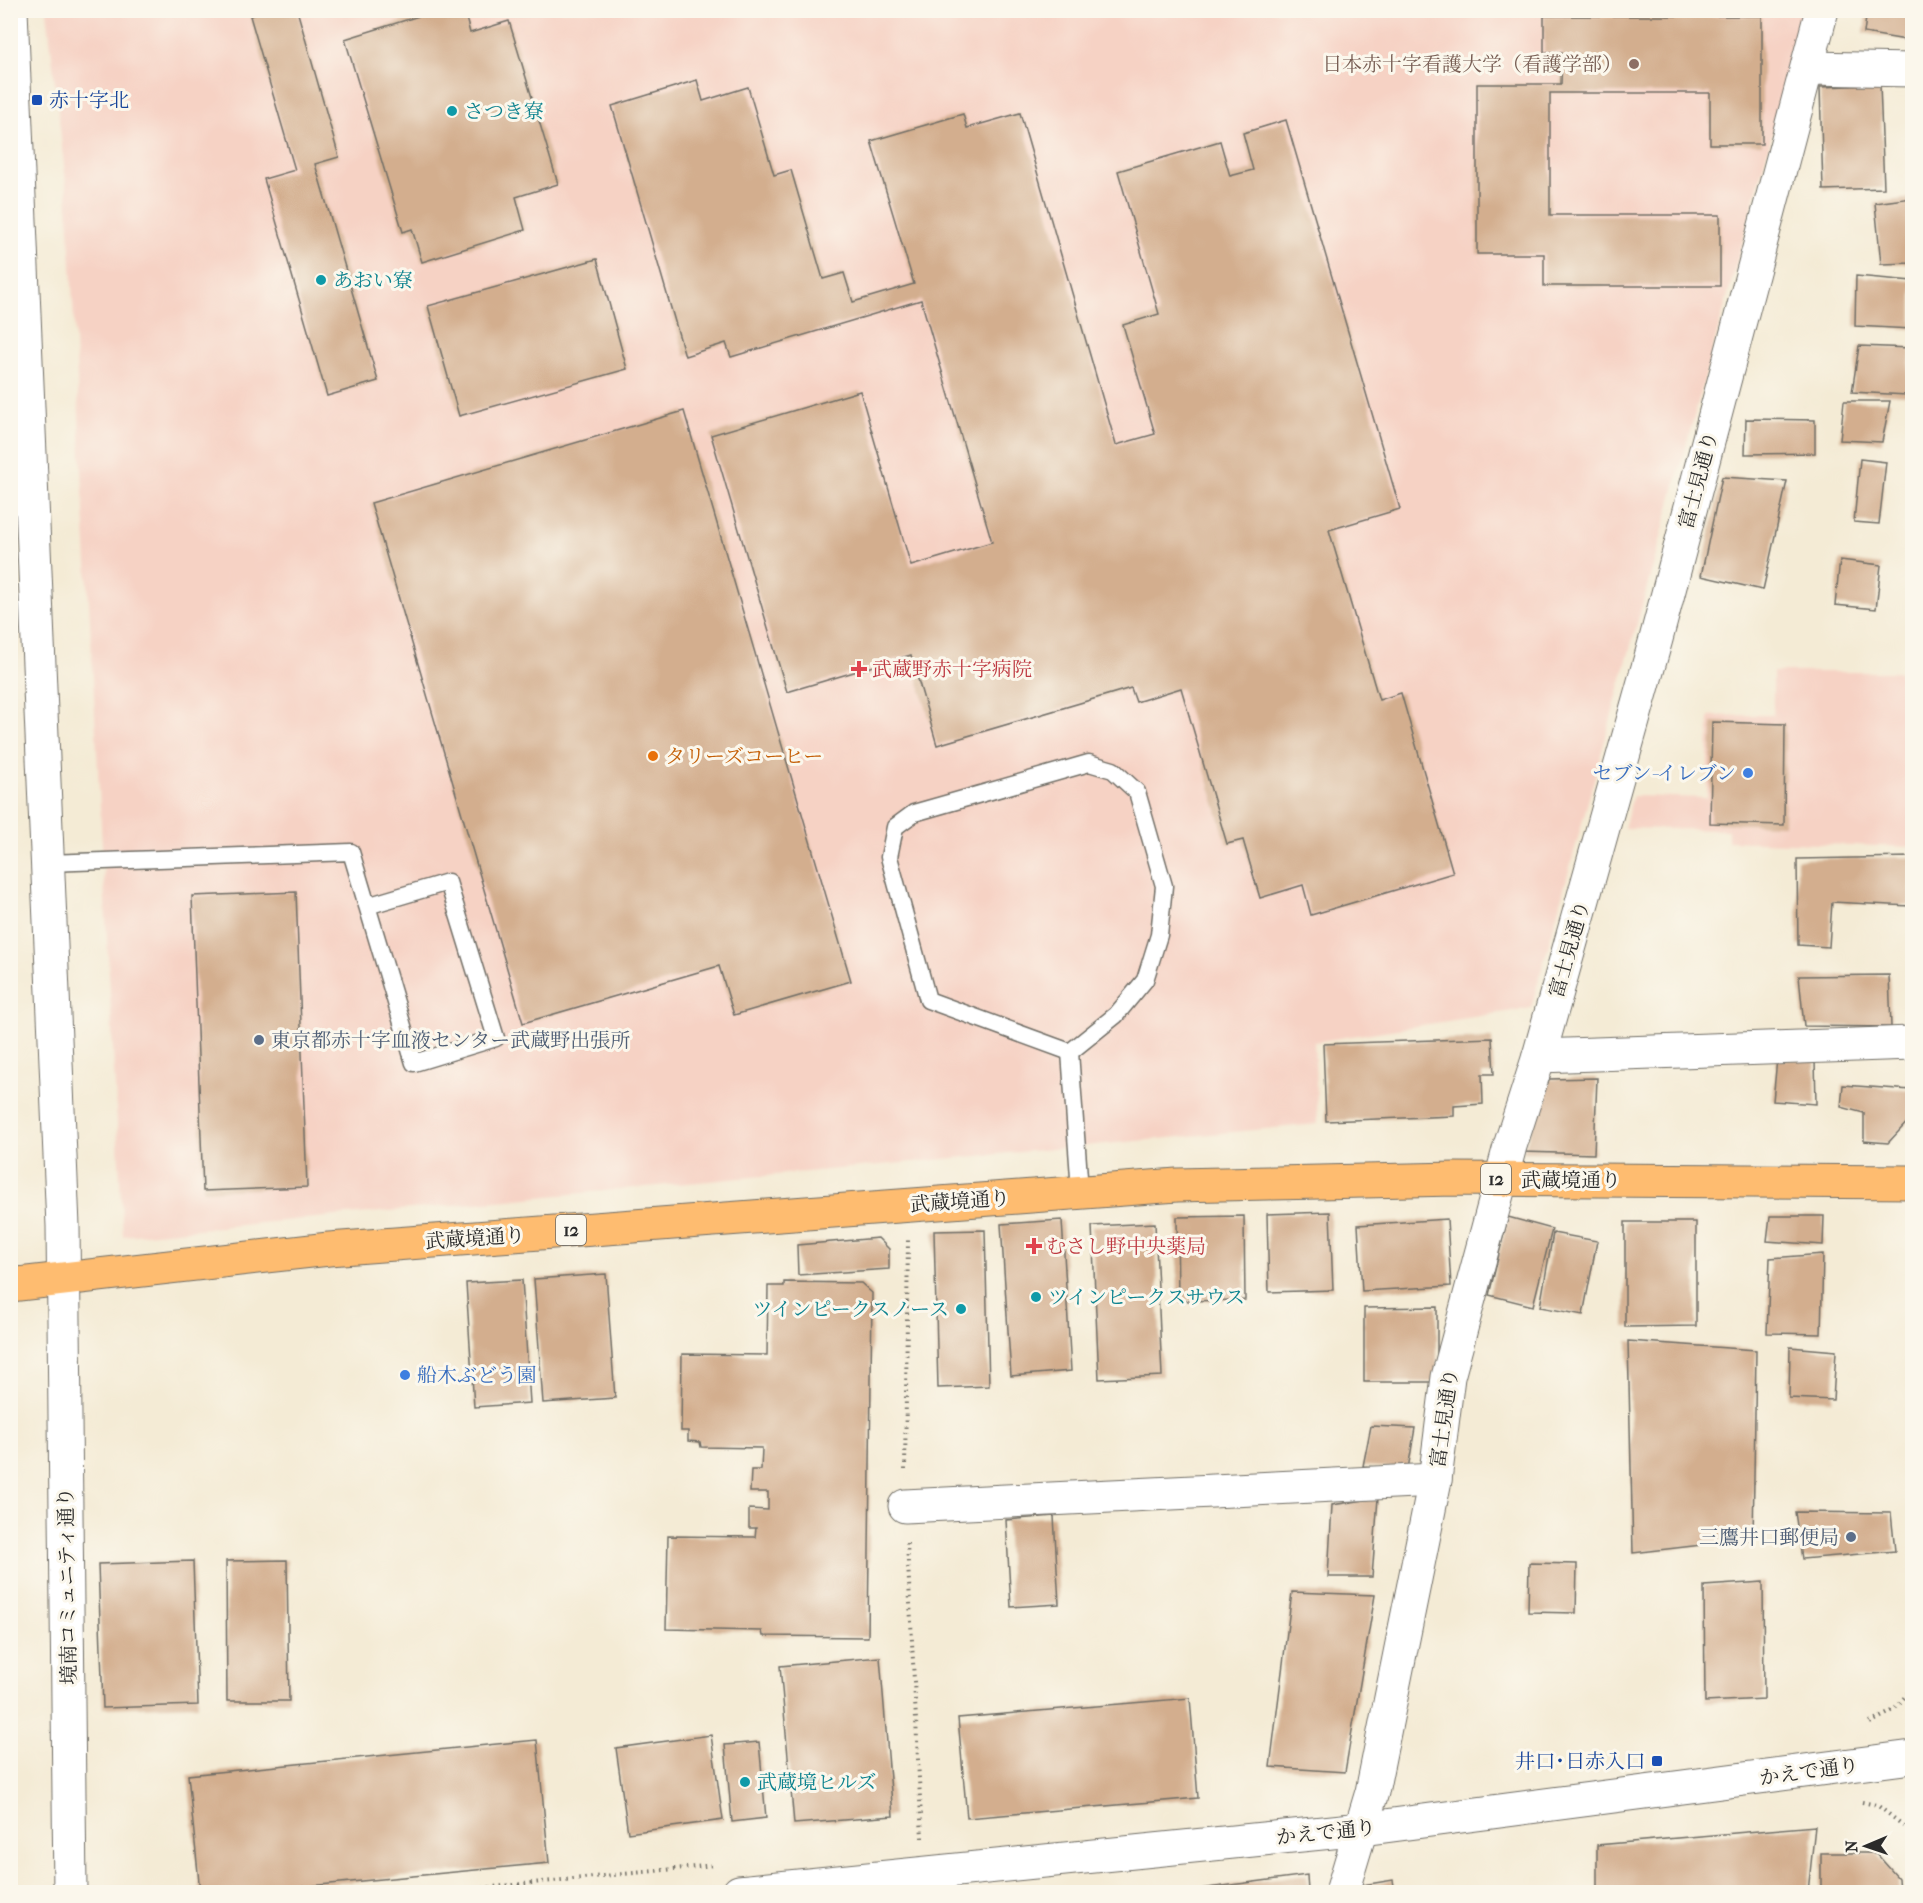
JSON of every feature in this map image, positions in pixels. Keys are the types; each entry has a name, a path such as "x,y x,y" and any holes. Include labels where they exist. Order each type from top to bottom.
{"main road":[{"name":"武蔵境通り","path":"10,1285 329,1249 1177,1185 1501,1179 1912,1182"}],"street":[{"name":"境南コミュニティ通り","path":"11,10 48,864 63,1280 70,1893"},
{"name":"富士見通り","path":"1342,1893 1362,1829 1435,1480 1448,1377 1501,1179 1539,1056 1656,639 1809,68 1822,10"},
{"path":"1809,68 1912,70"},
{"path":"1539,1056 1912,1043"},
{"path":"905,1506 1435,1480"},
{"name":"かえで通り","path":"739,1893 1362,1829 1912,1757"}],"lane":[{"path":"1089,762 1113,770 1137,792 1164,886 1159,935 1145,980 1116,1015 1070,1052 928,1000 889,857 895,827 914,813 1089,762"},
{"path":"48,864 351,852 367,906 414,1063 496,1038 448,882 367,906"},
{"path":"1070,1052 1080,1191"}],"path":[{"path":"1883,1809 1884,1801"},
{"path":"1851,1803 1862,1802 1883,1809 1904,1827 1912,1826"}],"shaded area":[{"name":"武蔵野赤十字病院","path":"47,11 1806,11 1531,1008 1314,1042 1318,1124 123,1236 67,192"},
{"path":"1773,672 1899,672 1912,804 1912,847 1728,841 1728,830 1624,828 1633,796 1707,798 1709,716 1773,715"}],"building":[{"name":"あおい寮","path":"268,10 297,10 339,157 315,164 378,381 327,396 264,179 295,170 250,16"},
{"name":"さつき寮","path":"438,10 464,10 470,33 509,21 558,184 516,197 525,230 422,262 412,229 403,232 345,39"},
{"path":"1867,10 1912,10 1912,41 1864,33"},
{"path":"1544,16 1762,16 1762,144 1710,144 1710,93 1550,93 1550,215 1720,215 1720,286 1544,286 1544,254 1477,254 1477,84 1561,84 1562,52 1544,52"},
{"path":"697,80 703,101 748,87 774,175 791,170 823,279 844,273 853,302 914,284 871,141 963,114 967,128 1020,113 1116,445 1155,434 1123,325 1159,314 1118,171 1220,141 1230,176 1253,170 1243,133 1286,120 1400,509 1329,530 1379,700 1401,693 1453,873 1311,915 1303,885 1260,898 1243,840 1227,844 1181,688 1136,702 1131,688 937,745 911,655 787,692 711,435 860,391 911,566 992,542 921,300 731,357 726,343 685,356 612,106"},
{"path":"1880,85 1884,188 1823,190 1820,87"},
{"path":"1912,198 1912,263 1881,264 1875,203"},
{"path":"597,259 627,369 459,416 428,306"},
{"path":"1856,276 1912,281 1912,329 1855,326"},
{"path":"1859,346 1911,348 1907,395 1852,392"},
{"path":"1844,401 1890,401 1882,442 1840,440"},
{"path":"684,411 851,981 734,1015 719,966 523,1023 371,503"},
{"path":"1746,419 1815,420 1815,453 1745,454"},
{"path":"1860,459 1886,462 1879,524 1854,522"},
{"path":"1722,477 1787,481 1763,590 1701,576"},
{"path":"1840,560 1881,565 1876,609 1835,605"},
{"name":"セブン-イレブン","path":"1712,722 1785,724 1784,825 1710,823"},
{"path":"1912,857 1910,906 1832,902 1829,947 1798,945 1797,859"},
{"path":"296,892 307,1187 203,1191 192,896"},
{"path":"1889,975 1891,1027 1804,1026 1799,976"},
{"path":"1492,1038 1494,1074 1482,1074 1483,1104 1454,1106 1454,1116 1326,1121 1323,1044"},
{"path":"1777,1059 1815,1060 1816,1104 1773,1101"},
{"path":"1597,1078 1594,1154 1523,1152 1549,1079"},
{"path":"1843,1085 1911,1090 1911,1118 1888,1143 1864,1141 1864,1113 1841,1107"},
{"path":"1330,1212 1333,1290 1269,1292 1267,1214"},
{"path":"1244,1216 1245,1300 1178,1301 1177,1217"},
{"path":"1770,1216 1824,1216 1823,1245 1767,1241"},
{"path":"1508,1217 1552,1229 1533,1306 1489,1295"},
{"path":"1447,1219 1451,1286 1362,1291 1358,1225"},
{"name":"ツインピークスサウス","path":"1062,1220 1071,1371 1011,1376 1001,1224"},
{"path":"1625,1222 1696,1222 1696,1326 1625,1327"},
{"path":"1155,1223 1162,1376 1099,1379 1092,1226"},
{"name":"ツインピークスノース","path":"985,1230 989,1386 938,1388 934,1231"},
{"path":"1553,1233 1597,1241 1583,1315 1540,1307"},
{"path":"878,1238 889,1249 889,1269 798,1275 797,1245"},
{"path":"1823,1254 1821,1334 1767,1333 1770,1258"},
{"path":"606,1274 615,1398 543,1403 534,1279"},
{"path":"522,1280 530,1403 474,1407 466,1283"},
{"path":"784,1282 861,1283 872,1293 868,1637 763,1636 762,1631 666,1629 668,1536 755,1537 756,1528 749,1528 749,1509 768,1510 768,1492 750,1492 751,1470 761,1470 762,1448 701,1447 700,1442 688,1441 688,1431 681,1431 682,1354 767,1355 768,1286 784,1286"},
{"path":"1437,1307 1437,1382 1364,1382 1364,1308"},
{"path":"1628,1341 1756,1350 1753,1539 1633,1553"},
{"path":"1790,1347 1836,1351 1833,1400 1789,1398"},
{"path":"1371,1426 1415,1428 1408,1469 1363,1466"},
{"path":"1378,1498 1372,1577 1328,1577 1332,1505"},
{"path":"1795,1512 1891,1513 1895,1551 1802,1559"},
{"path":"1054,1516 1059,1604 1011,1607 1006,1520"},
{"path":"287,1560 289,1701 227,1701 226,1561"},
{"path":"193,1561 198,1705 103,1708 98,1564"},
{"path":"1529,1563 1577,1564 1576,1613 1528,1612"},
{"path":"1763,1582 1764,1699 1705,1702 1704,1586"},
{"path":"1292,1592 1375,1595 1345,1772 1270,1767"},
{"path":"880,1657 893,1816 794,1824 780,1666"},
{"path":"1190,1698 1198,1798 967,1818 958,1718"},
{"path":"711,1735 723,1820 628,1833 616,1748"},
{"path":"537,1740 549,1863 246,1892 200,1892 188,1775"},
{"name":"武蔵境ヒルズ","path":"759,1742 766,1818 732,1822 725,1745"},
{"path":"1815,1826 1808,1892 1597,1892 1597,1845"},
{"path":"1821,1853 1876,1853 1898,1878 1899,1892 1821,1892"},
{"path":"1307,1875 1308,1892 1185,1892 1185,1891"},
{"path":"1393,1880 1395,1892 1363,1892 1363,1885"}],"place":[{"name":"日本赤十字看護大学（看護学部）","path":"1634,64"},
{"name":"赤十字北","path":"37,100"},
{"name":"さつき寮","path":"452,111"},
{"name":"あおい寮","path":"321,280"},
{"name":"武蔵野赤十字病院","path":"859,669"},
{"name":"タリーズコーヒー","path":"653,756"},
{"name":"セブン-イレブン","path":"1748,773"},
{"name":"東京都赤十字血液センター武蔵野出張所","path":"259,1040"},
{"name":"むさし野中央薬局","path":"1034,1246"},
{"name":"ツインピークスサウス","path":"1036,1297"},
{"name":"ツインピークスノース","path":"961,1309"},
{"name":"船木ぶどう園","path":"405,1375"},
{"name":"三鷹井口郵便局","path":"1851,1537"},
{"name":"井口･日赤入口","path":"1657,1761"},
{"name":"武蔵境ヒルズ","path":"745,1782"}]}
